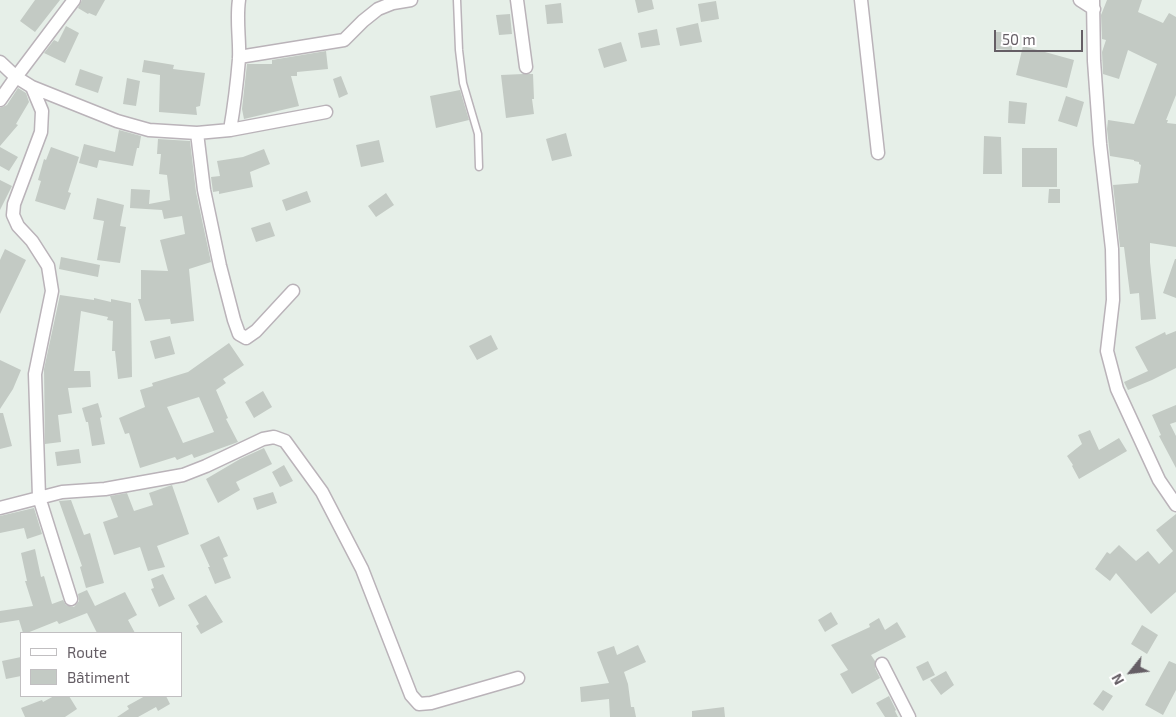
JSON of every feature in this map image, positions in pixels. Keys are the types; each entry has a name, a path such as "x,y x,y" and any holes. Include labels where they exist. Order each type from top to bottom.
{"street":[{"path":"0,100 74,0"},
{"path":"230,130 239,58 237,12 239,0"},
{"path":"239,58 344,40 378,9 393,3 411,0"},
{"path":"517,0 526,67"},
{"path":"861,0 878,153"},
{"path":"1080,0 1093,4 1094,61 1100,144 1112,249 1113,300 1107,351 1121,397 1159,480 1176,505"},
{"path":"0,62 16,77 32,87 117,121 149,130 197,132 230,130 326,112"},
{"path":"32,87 42,112 40,132 14,204 13,215 18,226 32,241 48,266 52,291 35,374 39,497 71,599"},
{"path":"197,132 204,190 220,266 239,334 246,338 256,331 293,291"},
{"path":"0,508 62,492 105,489 183,475 263,439 274,437 285,441 322,492 362,569 411,695 419,704 431,704 518,678"},
{"path":"882,664 910,717"}],"lane":[{"path":"457,0 459,50 463,83 478,134 479,167"}],"building":[{"path":"35,0 60,0 35,32 20,21"},
{"path":"82,0 105,0 96,16 78,8"},
{"path":"635,0 652,0 654,9 638,13"},
{"path":"1107,0 1142,0 1138,12 1163,23 1169,13 1176,17 1176,95 1166,120 1168,120 1167,123 1176,124 1176,247 1150,243 1156,319 1141,320 1139,293 1130,294 1124,247 1120,247 1113,185 1138,183 1141,165 1134,160 1110,156 1107,129 1108,120 1134,124 1157,64 1128,50 1119,79 1103,74 1102,52 1106,40 1102,39 1101,15"},
{"path":"716,1 719,19 701,22 698,4"},
{"path":"561,3 563,23 547,24 545,5"},
{"path":"510,14 512,34 499,35 496,15"},
{"path":"698,23 702,42 680,46 676,28"},
{"path":"66,26 79,33 65,63 44,53 54,40 58,42"},
{"path":"657,29 660,45 641,48 638,33"},
{"path":"996,32 1012,32 1012,50 996,49"},
{"path":"621,42 627,61 604,68 598,49"},
{"path":"1023,46 1074,60 1067,88 1016,75"},
{"path":"326,51 328,69 297,72 297,76 291,76 299,106 244,119 242,109 247,64 272,64 272,60"},
{"path":"144,60 174,65 173,69 205,73 200,106 196,107 197,115 159,112 160,75 142,72"},
{"path":"80,69 103,77 98,93 75,85"},
{"path":"533,74 534,99 532,99 534,114 506,118 501,75"},
{"path":"341,76 348,94 339,98 333,79"},
{"path":"127,78 140,81 136,106 123,104"},
{"path":"18,88 26,93 29,102 16,124 18,125 0,146 0,108 7,105"},
{"path":"460,90 469,120 436,128 430,96"},
{"path":"1066,96 1084,102 1077,127 1058,121"},
{"path":"1009,101 1027,103 1025,124 1008,123"},
{"path":"119,130 141,136 133,166 99,160 97,168 79,163 84,144 115,152"},
{"path":"566,133 572,156 552,161 546,139"},
{"path":"984,136 1001,137 1002,174 983,174"},
{"path":"158,139 190,141 196,192 211,262 189,269 194,321 171,324 170,319 145,321 138,299 141,299 141,270 168,271 160,240 185,234 182,216 164,219 162,210 130,208 131,189 150,190 149,204 170,200 167,175 159,174 161,154 157,154"},
{"path":"379,140 384,162 361,167 356,145"},
{"path":"0,147 18,157 9,171 0,166"},
{"path":"51,147 79,157 68,192 71,193 65,210 35,201 41,181 38,180 44,159 46,160"},
{"path":"1022,148 1057,148 1057,187 1022,187"},
{"path":"264,149 270,164 250,172 253,187 219,194 219,191 213,192 211,177 220,176 217,161 243,157"},
{"path":"0,180 12,186 0,210"},
{"path":"1049,189 1060,189 1060,203 1048,203"},
{"path":"307,191 311,202 286,211 282,200"},
{"path":"386,193 394,205 376,217 368,206"},
{"path":"97,198 124,205 120,226 126,227 120,263 97,260 104,221 93,219"},
{"path":"270,222 275,236 256,242 251,228"},
{"path":"5,249 26,260 0,314 0,260"},
{"path":"61,257 100,265 98,277 59,269"},
{"path":"1176,259 1176,298 1163,293"},
{"path":"60,295 94,300 94,298 111,302 111,299 131,303 132,377 118,379 115,351 112,351 113,321 107,320 108,317 81,311 74,371 90,371 91,387 68,388 72,413 58,415 61,442 45,444 44,369"},
{"path":"1176,331 1176,368 1128,390 1124,382 1148,371 1135,347 1165,332 1166,335"},
{"path":"491,335 498,349 477,360 469,346"},
{"path":"170,336 175,354 155,359 150,341"},
{"path":"229,343 244,365 223,379 226,383 216,390 228,418 226,419 238,442 194,458 192,454 177,460 175,457 140,468 129,433 125,434 119,418 145,407 140,390 153,386 152,383 188,372","holes":["199,397 214,432 183,443 167,407"]},
{"path":"0,360 21,370 13,389 0,409"},
{"path":"263,391 272,407 254,418 245,402"},
{"path":"98,403 102,417 100,418 105,444 92,446 88,422 86,422 82,408"},
{"path":"1176,405 1176,422 1170,424 1176,436 1176,468 1159,436 1161,435 1152,415"},
{"path":"0,413 3,413 12,446 0,449"},
{"path":"1090,430 1099,450 1119,438 1127,451 1079,479 1067,456 1082,444 1078,435"},
{"path":"264,448 272,464 236,482 240,490 218,503 206,479 240,459"},
{"path":"79,449 81,463 57,466 55,452"},
{"path":"284,465 293,481 280,487 272,472"},
{"path":"172,485 189,534 157,546 165,567 148,571 140,547 114,555 103,522 118,517 110,496 127,493 134,511 153,505 149,493"},
{"path":"273,492 277,503 257,510 253,498"},
{"path":"71,500 84,535 90,533 104,583 86,588 80,567 82,566 59,501"},
{"path":"34,508 42,534 27,539 24,528 0,533 0,516"},
{"path":"1176,514 1176,592 1151,614 1116,573 1110,581 1095,569 1107,552 1110,554 1119,545 1136,561 1148,551 1159,564 1173,551 1156,530"},
{"path":"219,536 228,556 223,558 231,578 215,584 200,545"},
{"path":"35,549 41,577 44,576 52,604 63,600 66,605 74,607 79,601 78,594 87,590 95,606 125,592 137,615 128,620 134,632 96,632 87,613 59,624 57,621 30,632 23,632 19,620 0,623 0,611 33,606 25,581 27,581 21,553"},
{"path":"163,574 175,599 159,607 151,589 154,588 151,579"},
{"path":"206,595 223,622 201,634 196,626 199,624 188,605"},
{"path":"831,612 838,624 825,632 818,620"},
{"path":"879,618 885,630 897,622 906,637 871,655 875,661 875,668 880,678 852,694 840,674 848,670 831,645 870,627 869,624"},
{"path":"1142,625 1158,635 1147,654 1131,644"},
{"path":"638,645 646,662 624,672 628,684 631,707 634,707 636,717 610,717 609,699 581,702 580,687 609,683 597,652 614,646 617,655"},
{"path":"20,657 20,676 6,679 2,661"},
{"path":"928,661 935,675 923,681 916,667"},
{"path":"1169,661 1176,664 1176,690 1163,715 1145,705"},
{"path":"946,671 954,685 941,695 930,680"},
{"path":"1103,690 1113,696 1103,711 1093,704"},
{"path":"889,696 898,717 885,717 876,703"},
{"path":"52,697 70,697 77,709 65,717 25,717 21,708 42,700 43,702"},
{"path":"143,697 166,697 170,704 158,711 156,707 138,717 117,717 129,709 127,706"},
{"path":"724,707 725,717 692,717 692,711"}]}
